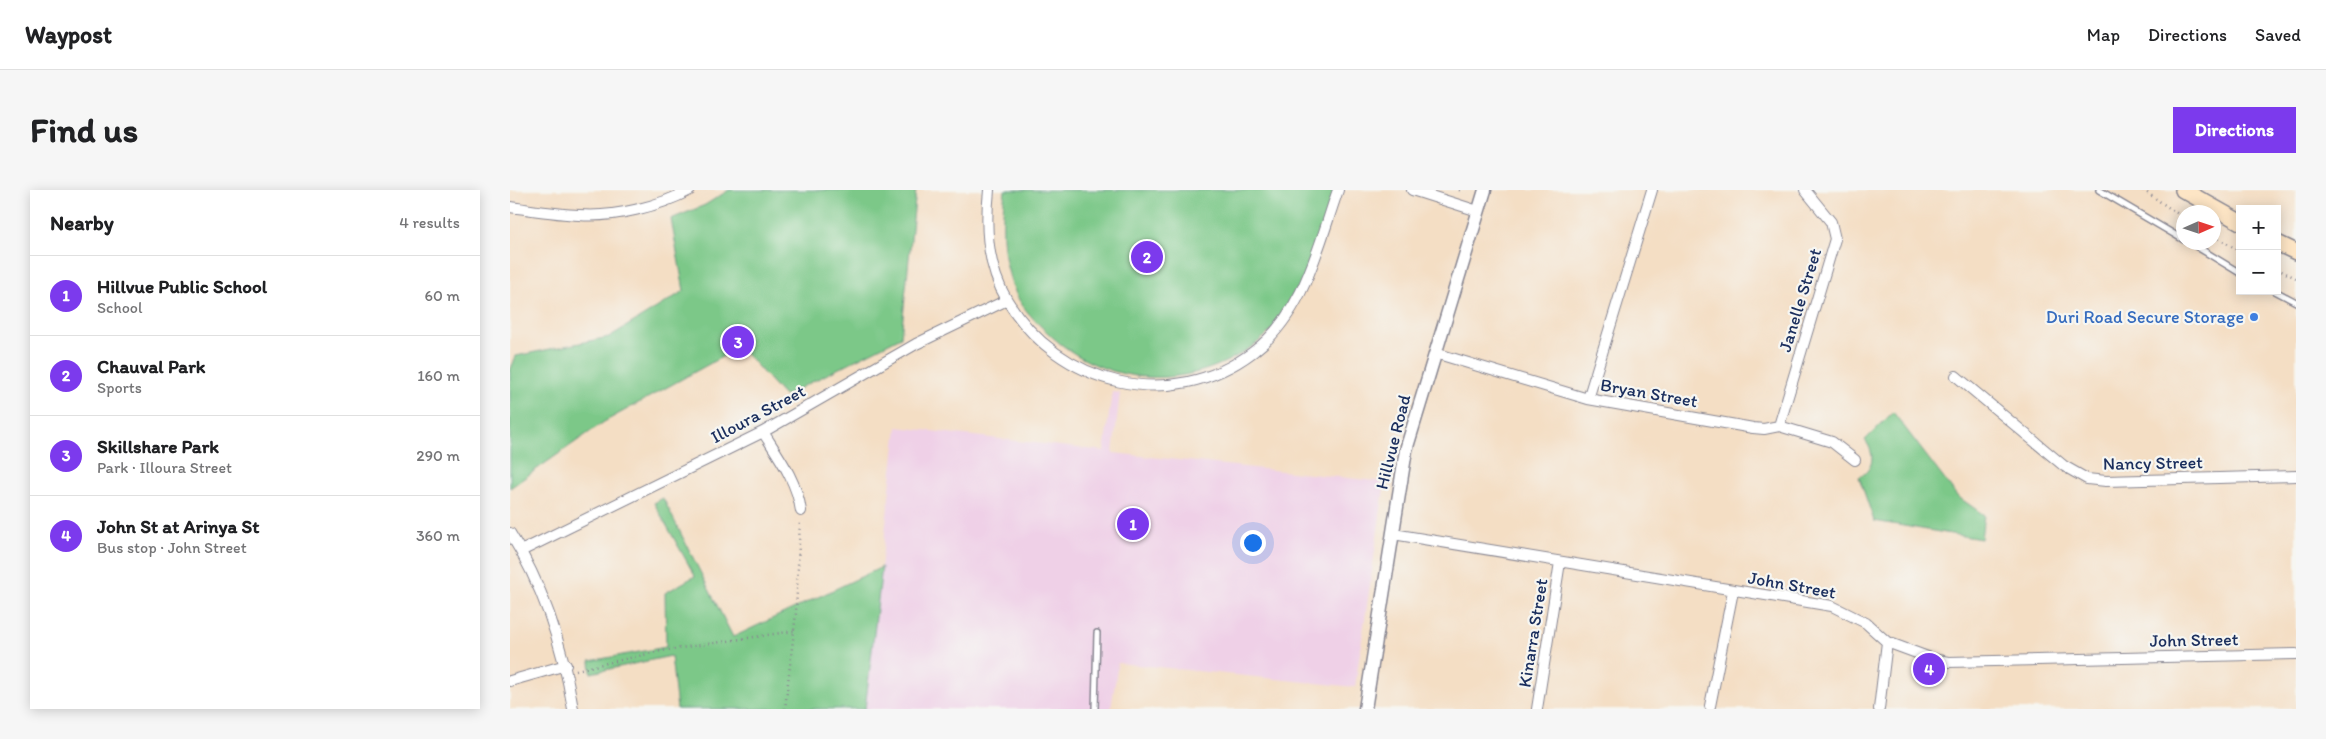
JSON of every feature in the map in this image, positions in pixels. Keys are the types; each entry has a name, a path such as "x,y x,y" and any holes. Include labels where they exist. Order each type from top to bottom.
{"main road":[{"path":"2183,190 2236,220"},
{"path":"2281,245 2296,252"}],"street":[{"path":"510,207 581,216 627,211 672,200 690,190"},
{"path":"989,190 986,217 987,243 1006,300 1041,342 1084,371 1101,377 1142,385 1163,385 1210,375 1234,365 1254,351 1274,332 1294,305 1305,283 1338,190"},
{"path":"1412,190 1478,211"},
{"name":"Hillvue Road","path":"1365,709 1406,450 1485,190"},
{"path":"1588,398 1652,190"},
{"name":"Janelle Street","path":"1779,426 1835,239 1831,222 1805,190"},
{"name":"Illoura Street","path":"521,551 763,432 916,344 1006,300"},
{"name":"Bryan Street","path":"1435,353 1588,398 1753,428 1764,429 1779,426 1798,434 1832,442 1855,460"},
{"name":"Nancy Street","path":"1956,376 2064,466 2087,479 2106,481 2296,476"},
{"path":"763,432 794,482 801,511"},
{"path":"510,533 521,551 550,614 566,668 573,709"},
{"name":"John Street","path":"1393,534 1732,592 1832,606 1852,614 1866,623 1887,642 1933,659 1948,662 2296,654"},
{"name":"Kinarra Street","path":"1537,709 1560,562"},
{"path":"1710,706 1732,592"},
{"path":"1879,709 1887,642"},
{"path":"510,681 566,668"}],"lane":[{"path":"2099,190 2176,235"},
{"path":"2202,250 2236,270"},
{"path":"2281,294 2296,302"},
{"path":"1095,709 1097,633"}],"path":[{"path":"2143,190 2176,213"},
{"path":"2221,240 2238,250"},
{"path":"2281,271 2296,278"},
{"path":"785,709 794,631 801,511"},
{"path":"566,668 661,650 794,631"}],"shaded area":[{"path":"1112,392 1120,393 1113,453 1385,482 1355,687 1118,663 1111,709 865,709 897,427 1104,451"}],"green space":[{"path":"729,190 916,190 901,337 784,396 740,347 604,422 510,488 510,371 516,356 609,337 684,291 671,219 705,205"},
{"path":"1005,190 1336,190 1303,280 1295,298 1277,325 1252,347 1224,363 1194,373 1164,377 1133,375 1102,367 1074,353 1047,332 1030,315 1016,294 1007,268 1003,243"},
{"path":"1893,412 1957,496 1984,515 1981,539 1874,521 1859,477 1868,470 1872,460 1871,450 1865,440"},
{"path":"663,498 733,637 882,567 865,709 677,709 671,656 591,673 590,661 666,647 665,593 695,576 654,503"}],"place":[{"name":"Chauval Park","path":"1147,257"},
{"name":"Duri Road Secure Storage","path":"2254,317"},
{"name":"Skillshare Park","path":"738,342"},
{"name":"Hillvue Public School","path":"1133,524"},
{"name":"John St at Arinya St","path":"1929,669"}]}
